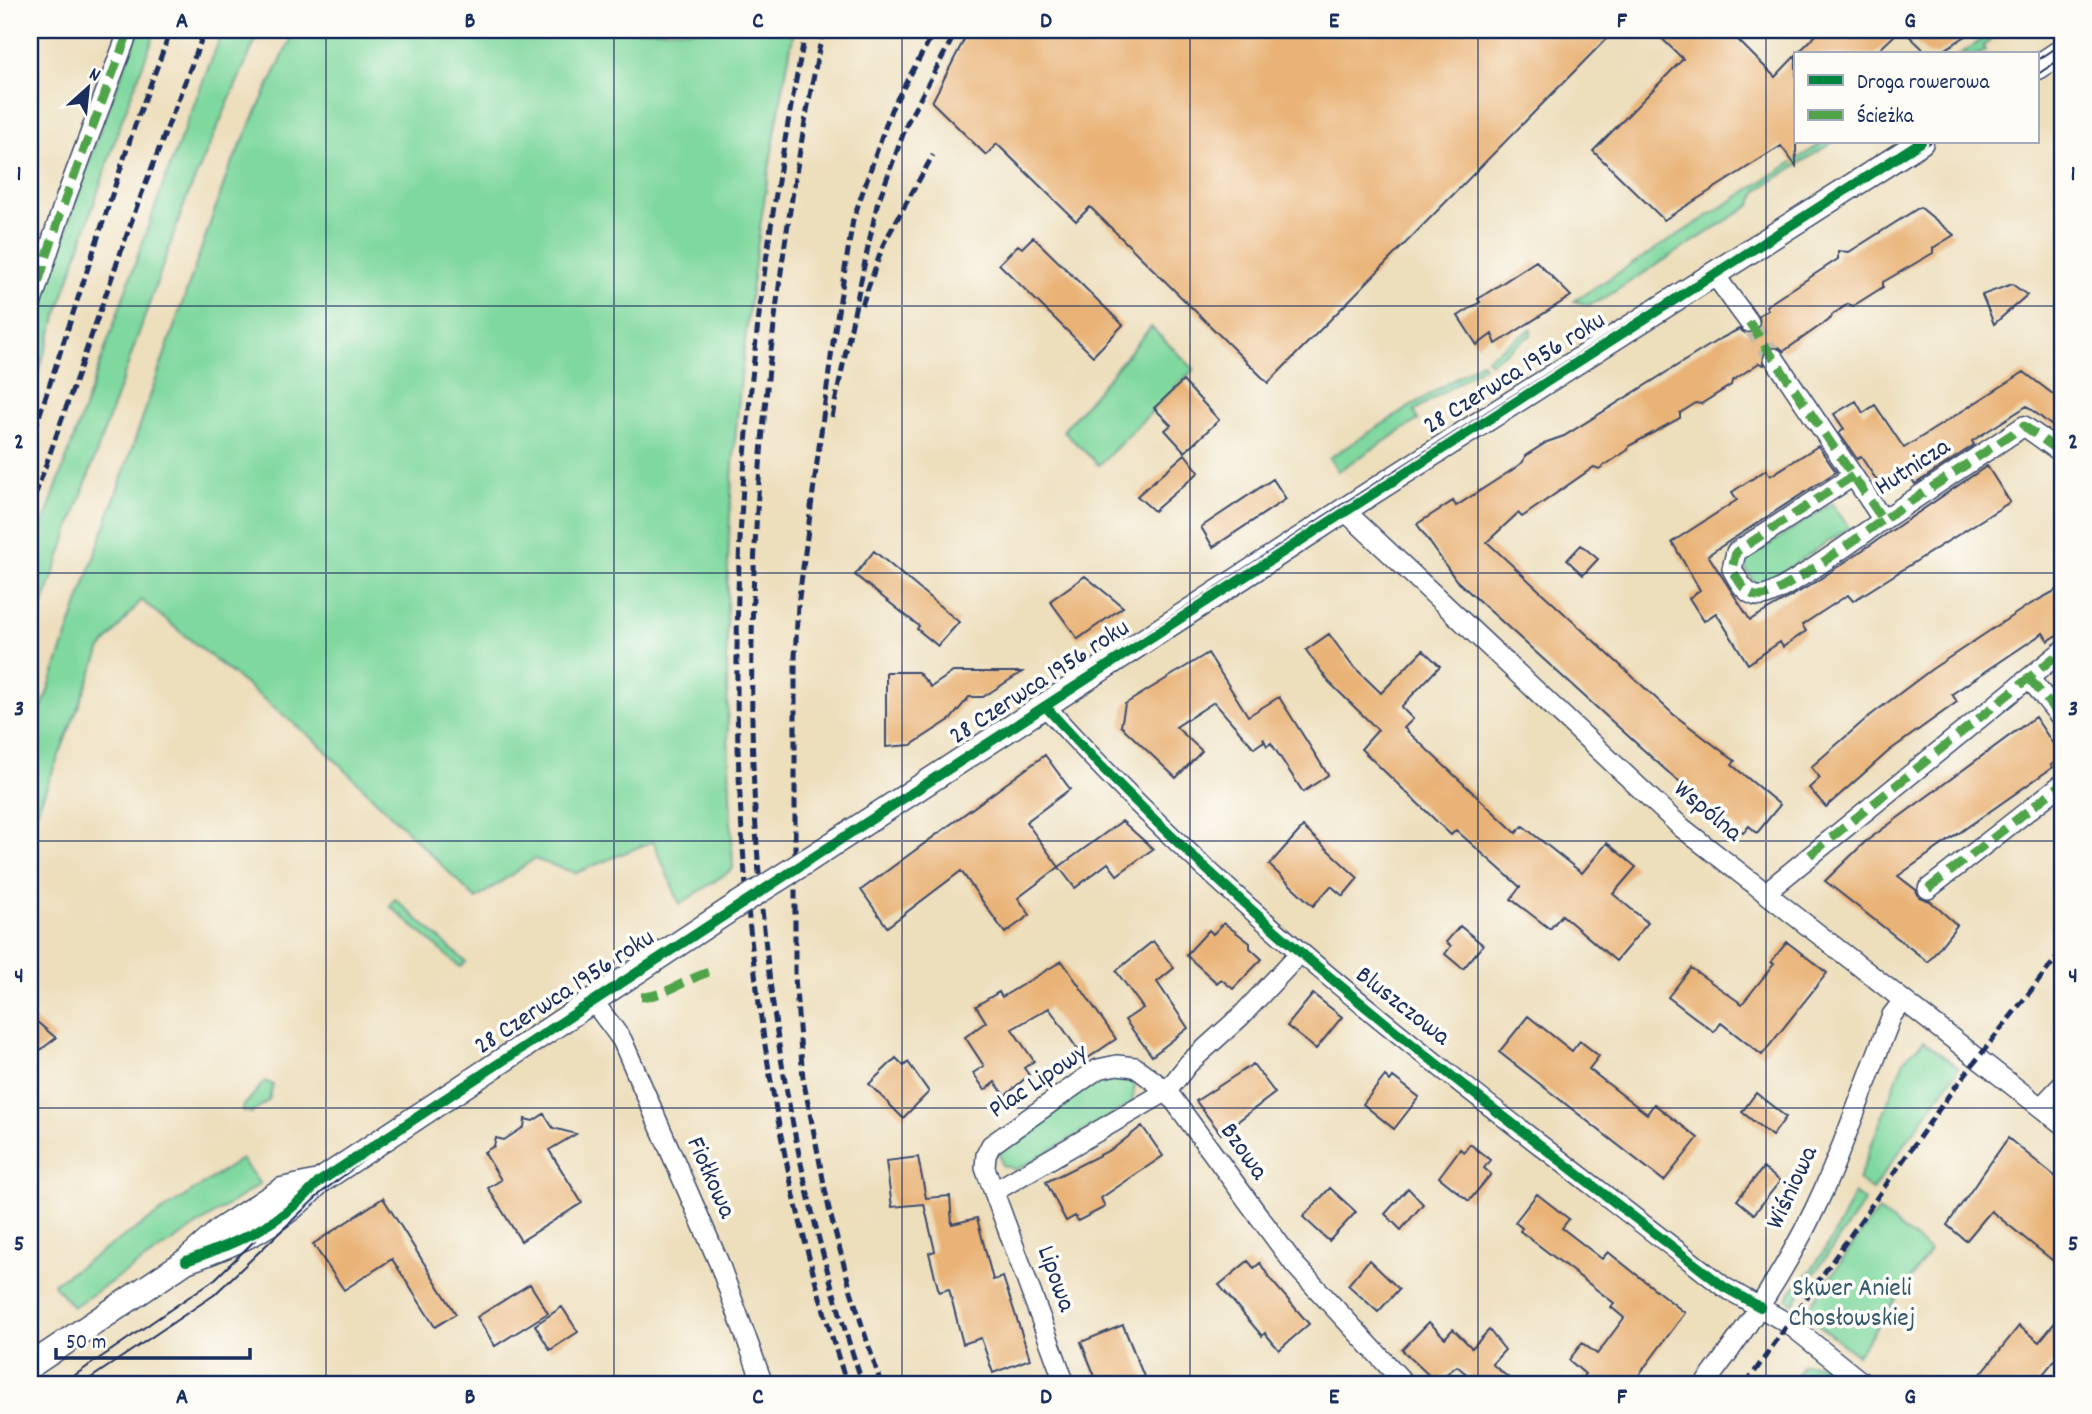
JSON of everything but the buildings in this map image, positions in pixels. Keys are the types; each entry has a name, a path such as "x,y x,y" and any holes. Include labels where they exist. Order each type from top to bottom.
{"street":[{"path":"30,308 70,187 129,30"},
{"path":"2039,66 2062,51"},
{"name":"28 Czerwca 1956 roku","path":"30,1366 186,1261 234,1244 276,1220 296,1207 319,1182 737,905 1046,707 1344,510 1918,144"},
{"path":"1714,274 1749,322"},
{"name":"Hutnicza","path":"1774,358 1882,520 2024,426 2062,453"},
{"path":"1853,476 1736,552 1732,569 1739,581 1752,595 1762,597 1781,588 1882,520"},
{"name":"Wspólna","path":"1344,510 1645,796 2062,1124"},
{"path":"1765,893 2062,651"},
{"path":"2029,678 2062,719"},
{"name":"Bluszczowa","path":"1046,707 1104,769 1299,954 1724,1287 1810,1339 1864,1384"},
{"path":"1928,889 2062,784"},
{"path":"995,1191 1167,1091 1189,1063 1241,1016 1299,954"},
{"name":"Wiśniowa","path":"1705,1384 1760,1307 1797,1245 1824,1189 1892,1015 1903,1000"},
{"name":"Fiołkowa","path":"593,1001 622,1040 719,1263 763,1384"},
{"name":"Plac Lipowy","path":"995,1191 985,1168 986,1155 991,1145 1098,1069 1117,1065 1135,1067 1167,1091"},
{"path":"2041,1107 2062,1085"},
{"name":"Bzowa","path":"1167,1091 1294,1264 1405,1384"},
{"name":"Lipowa","path":"995,1191 1065,1384"}],"green space":[{"path":"139,30 156,30 120,125 30,397 30,337 99,133"},
{"path":"223,30 260,30 187,197 30,641 30,562 165,179"},
{"path":"295,30 794,30 757,247 733,466 727,667 733,869 680,904 653,841 576,873 534,859 476,899 318,743 141,600 101,649 30,829 30,742 228,172"},
{"path":"1988,36 1990,41 1983,46 1985,51 1963,52"},
{"path":"1821,144 1830,144 1758,190 1751,205 1601,300 1589,305 1574,301"},
{"path":"1151,327 1194,369 1099,465 1063,431"},
{"path":"1531,329 1531,335 1490,363 1487,358"},
{"path":"1481,362 1484,366 1414,411 1418,420 1338,471 1329,458"},
{"path":"1832,503 1849,528 1758,588 1742,563"},
{"path":"395,899 466,962 460,967 390,906"},
{"path":"1924,1041 1959,1068 1872,1190 1858,1180 1904,1060"},
{"path":"1118,1072 1130,1077 1135,1085 1132,1103 1016,1170 1002,1165 999,1149 1094,1079"},
{"path":"265,1081 273,1085 269,1100 252,1113 243,1111 242,1108"},
{"path":"241,1159 260,1184 73,1307 53,1284"},
{"path":"1854,1193 1865,1201 1793,1304 1787,1299 1823,1252"},
{"name":"Skwer Anieli Chosłowskiej","path":"1878,1210 1930,1251 1857,1355 1804,1314"},
{"path":"1803,1364 1824,1365 1848,1384 1791,1384"}],"tunnel":[{"path":"1749,322 1774,358"}],"tram line":[{"path":"2039,59 2062,44"},
{"path":"2039,73 2062,58"},
{"path":"62,1384 215,1279 314,1183 362,1147 1341,505 1907,144"},
{"path":"82,1384 214,1295 322,1192 380,1148 1299,547 1928,144"}],"railway":[{"path":"30,444 135,125 171,30"},
{"path":"30,510 137,206 205,30"},
{"path":"806,30 775,198 753,368 740,539 737,711 746,882 766,1052 800,1219 847,1384"},
{"path":"823,30 792,197 769,367 755,539 752,711 760,882 780,1052 814,1220 863,1384"},
{"path":"881,1384 851,1291 829,1209 803,1078 795,977 795,657 798,605 833,342 853,220 891,110 935,30"},
{"path":"832,417 877,205 908,121 957,30"},
{"path":"862,305 884,243 933,155"},
{"path":"1746,1384 1949,1095 2062,951"}],"marked path":[{"path":"30,308 65,200 129,30"},
{"path":"1749,322 1883,520 2024,426 2062,453"},
{"path":"1853,476 1736,552 1732,569 1740,583 1752,595 1763,596 1773,592 1804,575 1883,520"},
{"path":"1810,855 2062,651"},
{"path":"2029,678 2062,719"},
{"path":"1928,889 2062,784"},
{"path":"641,997 666,991 709,972"}],"cycle path":[{"path":"186,1261 224,1247 274,1221 319,1182 718,920 1318,529 1918,144"},
{"path":"1046,707 1122,788 1203,866 1286,940 1459,1082 1724,1287 1760,1307"}]}
